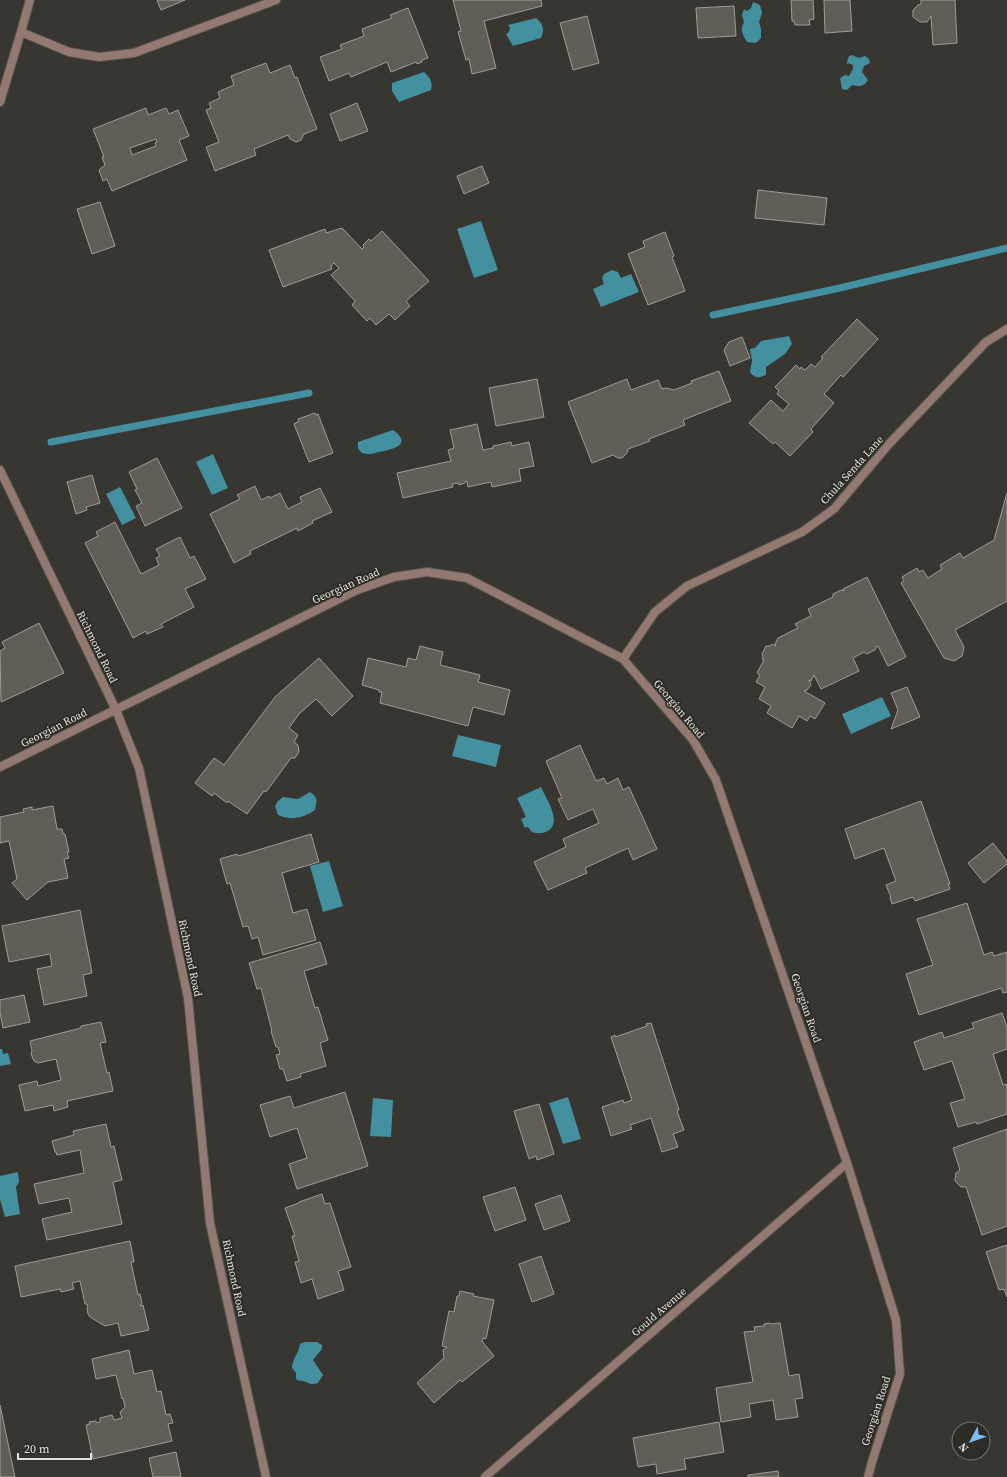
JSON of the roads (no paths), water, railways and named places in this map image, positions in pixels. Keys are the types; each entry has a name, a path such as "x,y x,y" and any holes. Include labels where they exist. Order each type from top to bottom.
{"street":[{"path":"0,102 22,32 30,0"},
{"path":"22,32 69,52 99,57 134,53 276,0"},
{"name":"Chula Senda Lane","path":"623,659 655,612 687,586 802,532 834,509 889,444 986,342 1007,329"},
{"name":"Richmond Road","path":"0,470 116,710 139,768 188,998 210,1223 266,1477"},
{"name":"Georgian Road","path":"0,768 357,590 394,577 427,572 467,578 623,659 693,740 716,780 847,1164 896,1320 900,1374 868,1477"},
{"name":"Gould Avenue","path":"485,1477 847,1164"}],"water":[{"path":"753,2 760,5 762,13 759,22 761,38 756,43 747,42 742,30 744,22 742,15 744,9 747,11 751,8"},
{"path":"536,18 543,27 541,38 513,46 506,34 509,32 510,28 508,25"},
{"path":"852,55 859,58 865,56 869,59 870,63 864,66 862,72 868,80 861,86 852,85 847,90 842,89 840,78 845,75 849,76 853,69 853,65 848,63 846,65 849,56"},
{"path":"424,72 432,84 431,90 399,102 392,91 392,83"},
{"path":"481,221 498,270 474,278 457,229"},
{"path":"612,270 618,272 621,278 631,274 639,292 601,307 593,289 604,284 602,278 604,274"},
{"path":"789,336 792,344 785,354 766,367 766,375 761,377 754,376 750,372 752,361 750,349 755,348 761,341"},
{"path":"393,430 398,434 402,441 398,446 373,454 362,453 358,448 358,442"},
{"path":"213,454 228,488 212,495 196,462"},
{"path":"120,487 136,518 122,525 106,494"},
{"path":"882,697 891,716 851,734 842,714"},
{"path":"458,735 501,745 496,767 452,756"},
{"path":"541,787 551,807 554,820 552,828 545,832 537,833 532,832 528,827 525,828 521,819 526,817 517,798"},
{"path":"310,792 316,800 315,810 297,818 288,818 278,815 275,806 283,797 298,799"},
{"path":"329,861 343,906 323,912 310,866"},
{"path":"0,1049 2,1049 3,1054 8,1053 11,1064 0,1066"},
{"path":"568,1097 581,1139 563,1144 549,1103"},
{"path":"373,1098 393,1100 391,1137 370,1136"},
{"path":"18,1172 19,1182 16,1187 20,1214 5,1217 0,1199 0,1176"},
{"path":"305,1342 317,1342 322,1345 322,1349 313,1360 323,1375 316,1384 310,1384 296,1379 296,1373 292,1368 300,1344"}],"waterway":[{"path":"713,315 840,288 1007,248"},
{"path":"51,442 309,393"}]}
